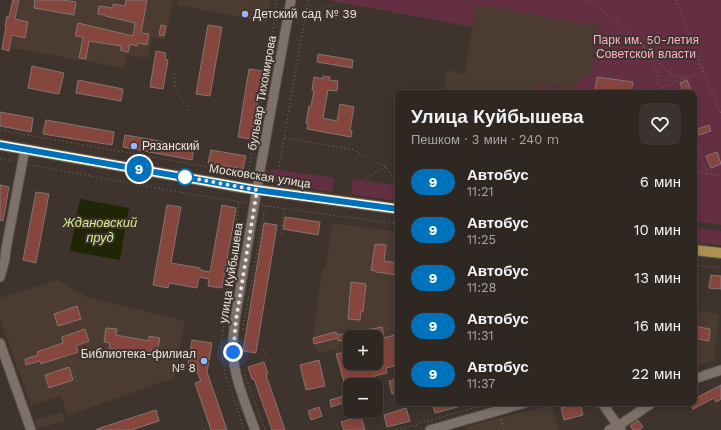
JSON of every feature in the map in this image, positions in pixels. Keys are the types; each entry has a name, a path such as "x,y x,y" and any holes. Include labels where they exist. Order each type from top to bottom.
{"main road":[{"name":"Московская улица","path":"0,145 257,190 395,209"},
{"path":"697,250 721,253"}],"street":[{"name":"бульвар Тихомирова","path":"257,190 291,0"},
{"path":"0,277 5,260 24,149"},
{"name":"улица Куйбышева","path":"255,430 239,381 233,354 236,320 257,190"},
{"path":"0,342 31,430"},
{"path":"697,378 721,370"},
{"path":"435,429 515,406"},
{"path":"604,406 620,428"},
{"path":"609,430 620,428 648,406"}],"path":[{"path":"0,130 248,174 273,37 276,0"},
{"path":"279,167 308,0"},
{"path":"306,9 318,10 344,0"},
{"path":"587,0 620,24 643,45 666,71 684,79"},
{"path":"676,0 721,114"},
{"path":"643,45 657,70 658,82 655,90"},
{"path":"659,90 703,71"},
{"path":"174,73 176,91 188,110"},
{"path":"284,138 354,150 386,167 394,179 394,183"},
{"path":"697,143 707,174"},
{"path":"0,159 191,194 395,224"},
{"path":"364,179 386,167"},
{"path":"697,172 721,176"},
{"path":"242,330 265,205"},
{"path":"281,234 284,208"},
{"path":"697,265 721,268"},
{"path":"263,349 267,356"},
{"path":"71,361 78,385"},
{"path":"245,375 264,430"},
{"path":"397,430 480,406"}],"shaded area":[{"path":"20,0 173,0 165,40 152,38 148,58 127,55 125,68 11,48"},
{"name":"Детский сад № 39","path":"178,0 271,0 267,23 177,5"},
{"path":"476,4 590,25 600,21 592,72 568,90 538,85 537,90 444,90 447,70 465,74"},
{"path":"332,223 395,232 395,366 386,368 387,373 375,376 375,378 343,378 334,349 318,353 313,338 322,270 326,270"},
{"path":"57,280 87,297 185,321 174,378 67,416 61,396 31,405 0,319 0,298"},
{"path":"697,310 719,314 714,360 697,365"},
{"path":"544,406 552,406 559,430 467,430 466,427"},
{"path":"62,412 65,421 37,429 35,420"}],"green space":[{"name":"Парк им. 50-летия Советской власти","path":"328,0 721,0 721,225 697,221 697,90 568,90 592,72 600,22 590,25 476,4 472,27"},
{"name":"Парк им. 50-летия Советской власти","path":"538,85 568,90 537,90"},
{"path":"271,170 334,178 332,192 270,183 268,182 267,177"},
{"path":"353,179 395,186 395,201 351,194"},
{"path":"697,227 721,231 721,245 697,242"}],"water":[{"name":"Ждановский пруд","path":"80,199 129,208 120,260 70,251"}],"building":[{"path":"13,0 19,0 15,19 28,22 25,38 12,35 9,51 2,49 7,16 9,17"},
{"path":"35,0 63,0 76,2 74,15 34,8"},
{"path":"126,0 147,0 141,33 149,34 147,45 138,43 137,46 130,44 128,52 120,50 121,46 89,41 86,59 79,58 83,37 75,36 78,23 133,36 135,23 98,14 99,6 113,8 113,4 125,6"},
{"path":"161,25 166,26 164,36 159,35"},
{"path":"208,25 222,27 210,96 196,94"},
{"path":"156,51 166,53 165,59 168,60 163,89 150,87"},
{"path":"318,54 353,60 352,68 317,62"},
{"path":"32,66 64,73 59,94 28,88"},
{"path":"249,69 263,71 251,139 238,137"},
{"path":"323,76 330,77 329,80 338,81 337,91 328,90 323,118 337,121 340,104 354,107 350,130 352,131 351,137 307,129 308,124 306,123 309,106 311,106 314,91 312,90 314,77 323,79"},
{"path":"597,77 633,82 632,90 595,90"},
{"path":"78,80 123,89 121,101 76,93"},
{"path":"687,80 691,90 683,90 680,83"},
{"path":"0,112 33,118 31,132 0,126"},
{"path":"46,120 114,132 112,145 43,134"},
{"path":"709,125 711,131 699,135 697,129"},
{"path":"125,135 194,147 192,160 123,147"},
{"path":"211,150 246,156 243,169 208,163"},
{"path":"717,152 721,164 711,168 706,156"},
{"path":"0,185 9,187 3,221 0,220"},
{"path":"36,192 49,194 36,263 23,260"},
{"path":"167,205 181,207 171,263 200,268 200,270 210,272 222,205 236,208 222,288 208,286 209,279 199,277 197,288 169,283 168,288 153,285"},
{"path":"285,217 320,222 318,235 283,229"},
{"path":"264,223 277,225 256,353 243,351"},
{"path":"375,244 386,245 384,261 395,263 395,275 371,270"},
{"path":"711,275 721,276 721,289 709,288"},
{"path":"351,282 366,284 363,312 361,311 360,320 348,319"},
{"path":"77,306 81,319 58,326 54,314"},
{"path":"382,327 383,330 365,330"},
{"path":"697,327 710,329 709,341 697,339"},
{"path":"106,328 117,329 116,335 149,341 149,336 160,338 157,352 151,350 150,356 109,348 110,343 104,342"},
{"path":"85,329 89,341 76,346 78,352 41,364 40,361 26,365 25,359 38,355 37,352 63,343 62,337"},
{"path":"336,332 337,335 343,334 343,340 338,341 338,338 314,344 313,338"},
{"path":"383,332 384,338 395,335 395,366 386,368 387,373 374,376 375,378 343,378 336,354 342,353 343,370 383,370"},
{"path":"192,340 212,343 207,372 227,430 211,430 195,383 201,381 197,372 198,366 188,364"},
{"path":"319,360 325,386 306,390 300,365"},
{"path":"264,362 268,374 266,375 285,430 272,430 254,379 252,379 248,367"},
{"path":"69,367 73,380 49,388 45,375"},
{"path":"395,380 395,393 392,394 389,381"},
{"path":"721,385 721,399 716,402 714,398 693,409 692,406 697,406 697,397"},
{"path":"343,396 343,403 331,407 330,400"},
{"path":"433,406 461,406 435,413"},
{"path":"569,406 581,406 583,415 564,420 561,408"},
{"path":"319,407 322,416 311,420 308,411"},
{"path":"406,408 410,421 387,427 384,415"},
{"path":"156,410 159,421 131,430 97,430 97,429"},
{"path":"354,418 362,418 365,430 344,430 341,422"},
{"path":"638,420 643,427 639,430 633,430 630,426"}],"bus line":[{"name":"9","path":"0,145 257,190 395,209"}],"place":[{"name":"Детский сад № 39","path":"245,14"},
{"name":"Рязанский","path":"134,146"},
{"name":"Библиотека-филиал № 8","path":"204,361"}],"route":[{"path":"185,177 257,190 233,339 233,352"}]}
